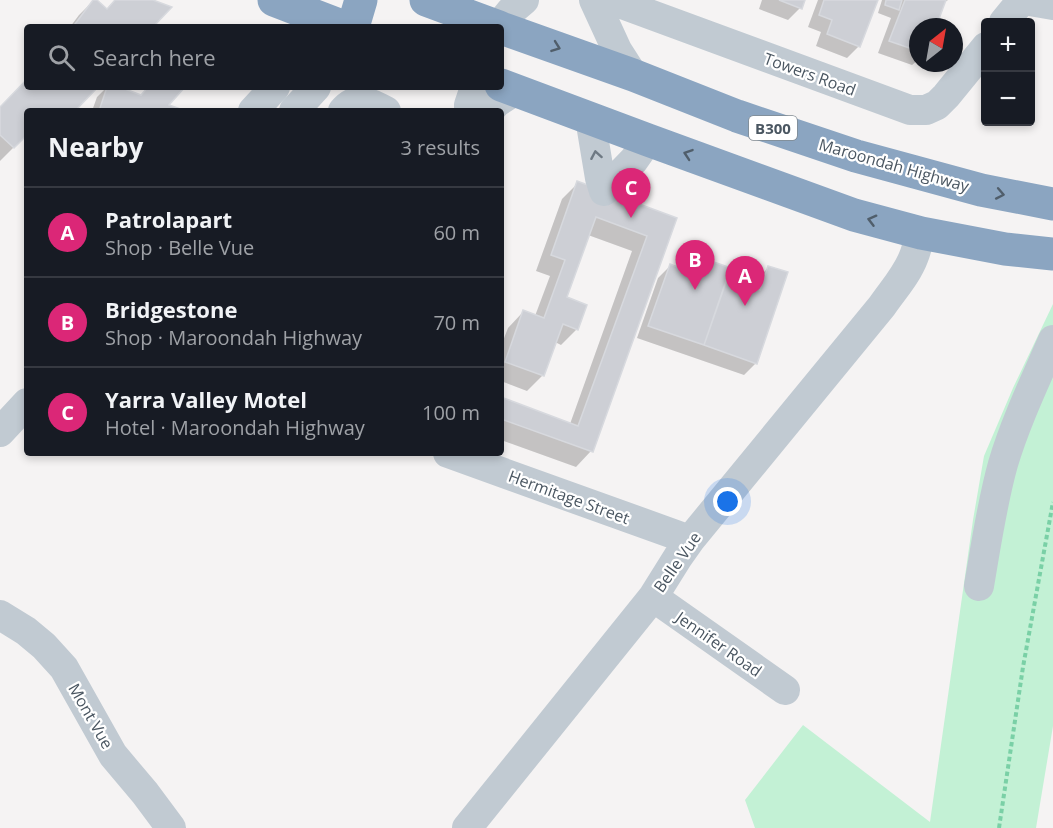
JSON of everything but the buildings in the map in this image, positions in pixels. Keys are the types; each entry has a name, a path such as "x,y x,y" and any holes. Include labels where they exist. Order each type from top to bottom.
{"highway":[{"path":"274,0 336,24"},
{"path":"354,24 362,0"},
{"name":"Maroondah Highway","path":"426,0 491,24"},
{"name":"Maroondah Highway","path":"504,29 633,75 737,116 856,156 981,190 1053,204"},
{"path":"504,65 515,79 520,92 855,215 921,232 1005,249 1053,254"}],"street":[{"path":"501,24 511,11 524,0"},
{"path":"594,0 617,50 633,75"},
{"name":"Towers Road","path":"612,0 910,110 926,110 937,105 981,52"},
{"path":"1007,18 1023,0 1053,5"},
{"path":"257,108 272,90"},
{"path":"297,108 313,90"},
{"path":"469,108 474,90"},
{"path":"492,108 496,103 520,92"},
{"path":"346,108 358,101 371,103 380,108"},
{"path":"590,118 604,191 634,160 648,140"},
{"name":"Belle Vue","path":"467,828 653,597 690,540 882,306 909,266 921,232"},
{"path":"979,586 1003,463 1053,340"},
{"path":"0,432 24,406"},
{"name":"Hermitage Street","path":"456,456 690,540"},
{"name":"Jennifer Road","path":"653,597 785,690"},
{"name":"Mont Vue","path":"0,615 26,631 44,646 64,668 113,755 171,828"}],"path":[{"path":"999,828 1032,616 1053,502"}],"green space":[{"path":"1053,304 1053,726 1036,828 755,828 745,800 803,725 930,822 984,456"}],"place":[{"name":"Yarra Valley Motel","path":"631,218"},
{"name":"Bridgestone","path":"695,290"},
{"name":"Patrolapart","path":"745,306"}]}
